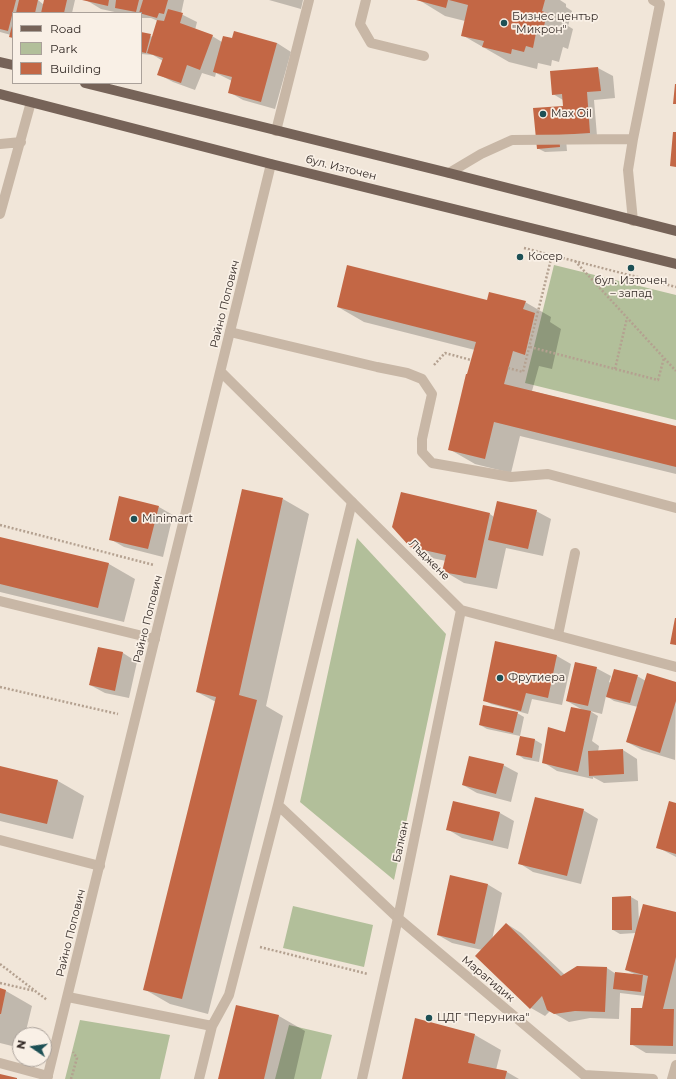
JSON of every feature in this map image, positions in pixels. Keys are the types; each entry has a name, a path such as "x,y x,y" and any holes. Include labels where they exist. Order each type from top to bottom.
{"main road":[{"path":"0,62 12,65"},
{"name":"бул. Източен","path":"89,84 450,173 676,231"},
{"name":"бул. Източен","path":"0,94 271,164 676,264"}],"street":[{"path":"276,130 309,0"},
{"path":"366,0 360,24 371,42 424,56"},
{"path":"633,221 628,170 660,4 653,0"},
{"path":"0,214 31,102"},
{"path":"450,173 481,154 512,140 633,139"},
{"path":"0,144 21,142"},
{"name":"Райно Попович","path":"48,1077 271,164"},
{"path":"230,332 407,373 422,379 432,394 422,439 422,452 432,463 510,477 548,474 676,508"},
{"name":"Лъджене","path":"221,372 462,610 676,667"},
{"path":"199,1079 212,1026 229,995 278,805 352,502"},
{"path":"558,635 575,553"},
{"path":"0,601 155,639"},
{"name":"Балкан","path":"362,1079 398,918 462,610"},
{"name":"Марагидик","path":"278,805 398,918 584,1075 653,1079"},
{"path":"0,840 100,866"},
{"path":"68,996 212,1026"},
{"path":"0,1064 48,1077"},
{"path":"672,1079 676,1065"}],"path":[{"path":"508,368 524,372 552,255"},
{"path":"574,261 676,371"},
{"path":"615,369 627,318"},
{"path":"530,347 658,380 664,358"},
{"path":"452,355 471,360"},
{"path":"0,525 172,569"},
{"path":"0,687 136,718"},
{"path":"242,943 384,978"},
{"path":"0,964 63,1013"},
{"path":"0,983 36,992"}],"green space":[{"path":"554,265 676,295 676,420 525,383"},
{"path":"357,538 446,634 394,880 300,802"},
{"path":"293,906 373,925 364,967 283,948"},
{"path":"80,1020 170,1035 160,1079 65,1079"},
{"path":"289,1025 332,1035 321,1079 275,1079"}],"building":[{"path":"0,0 16,0 8,31 0,29"},
{"path":"19,0 38,0 35,12 16,12"},
{"path":"44,0 67,0 64,12 41,12"},
{"path":"82,0 109,0 108,6"},
{"path":"116,0 139,0 136,12 115,8"},
{"path":"143,0 168,0 164,14 159,13 157,18 139,12"},
{"path":"416,0 448,0 446,8"},
{"name":"Бизнес център \"Микрон\"","path":"449,0 545,0 542,11 547,13 542,35 536,33 533,48 526,46 524,52 512,49 511,54 482,47 484,41 461,36 468,5"},
{"path":"168,9 183,13 180,23 213,35 200,70 187,65 181,83 157,75 163,58 147,53 157,20 164,21"},
{"path":"12,26 12,38 9,37"},
{"path":"234,31 277,43 261,102 228,93 232,77 213,72 223,36 232,38"},
{"path":"142,32 151,34 146,53 142,52"},
{"path":"598,67 601,91 587,92 590,133 559,135 560,147 537,149 533,108 563,106 562,94 552,95 550,71"},
{"path":"675,84 676,104 673,104"},
{"path":"673,132 676,132 676,167 670,166"},
{"path":"347,265 487,300 489,292 526,301 523,309 535,313 525,355 513,351 504,384 676,426 676,467 494,422 485,459 448,450 466,374 476,342 337,307"},
{"path":"242,489 283,498 239,695 257,700 182,999 143,990 216,697 196,692"},
{"path":"401,492 490,513 476,578 442,572 446,555 410,547 392,527"},
{"path":"119,496 159,506 148,549 109,540"},
{"path":"497,501 537,510 528,549 488,540"},
{"path":"0,537 109,563 98,608 0,584"},
{"path":"676,618 676,645 670,644"},
{"path":"495,641 557,655 548,698 526,693 521,711 483,701"},
{"path":"98,647 123,652 115,691 89,685"},
{"path":"575,662 597,667 588,706 566,701"},
{"path":"614,669 638,675 630,703 606,697"},
{"path":"647,673 676,682 676,701 660,753 626,742"},
{"path":"483,705 518,712 513,733 479,725"},
{"path":"571,707 591,711 578,772 542,763 548,727 565,732"},
{"path":"520,736 535,739 532,758 516,755"},
{"path":"623,749 624,774 589,776 588,751"},
{"path":"469,756 504,764 496,794 462,785"},
{"path":"0,766 58,780 47,824 0,813"},
{"path":"535,797 584,809 567,876 518,864"},
{"path":"453,801 500,812 493,841 446,830"},
{"path":"669,801 676,803 676,854 656,848"},
{"path":"450,875 488,884 475,944 437,935"},
{"path":"631,896 632,930 612,930 612,897"},
{"path":"643,904 676,912 676,957 663,1009 674,1009 673,1046 630,1045 631,1008 642,1008 648,976 625,970"},
{"path":"506,923 561,976 577,966 607,967 605,1012 575,1011 554,1014 547,1010 542,996 530,1009 475,956"},
{"path":"615,972 643,975 641,992 613,989"},
{"path":"0,988 6,990 1,1014 0,1014"},
{"path":"236,1005 279,1015 264,1079 218,1079"},
{"path":"415,1018 475,1034 468,1063 507,1071 505,1079 402,1079"},
{"path":"0,1074 17,1078 17,1079 0,1079"}],"place":[{"name":"Бизнес център \"Микрон\"","path":"504,23"},
{"name":"Max Oil","path":"543,114"},
{"name":"Косер","path":"520,257"},
{"name":"бул. Източен – запад","path":"631,268"},
{"name":"Minimart","path":"134,519"},
{"name":"Фрутиера","path":"500,678"},
{"name":"ЦДГ \"Перуника\"","path":"429,1018"}]}
